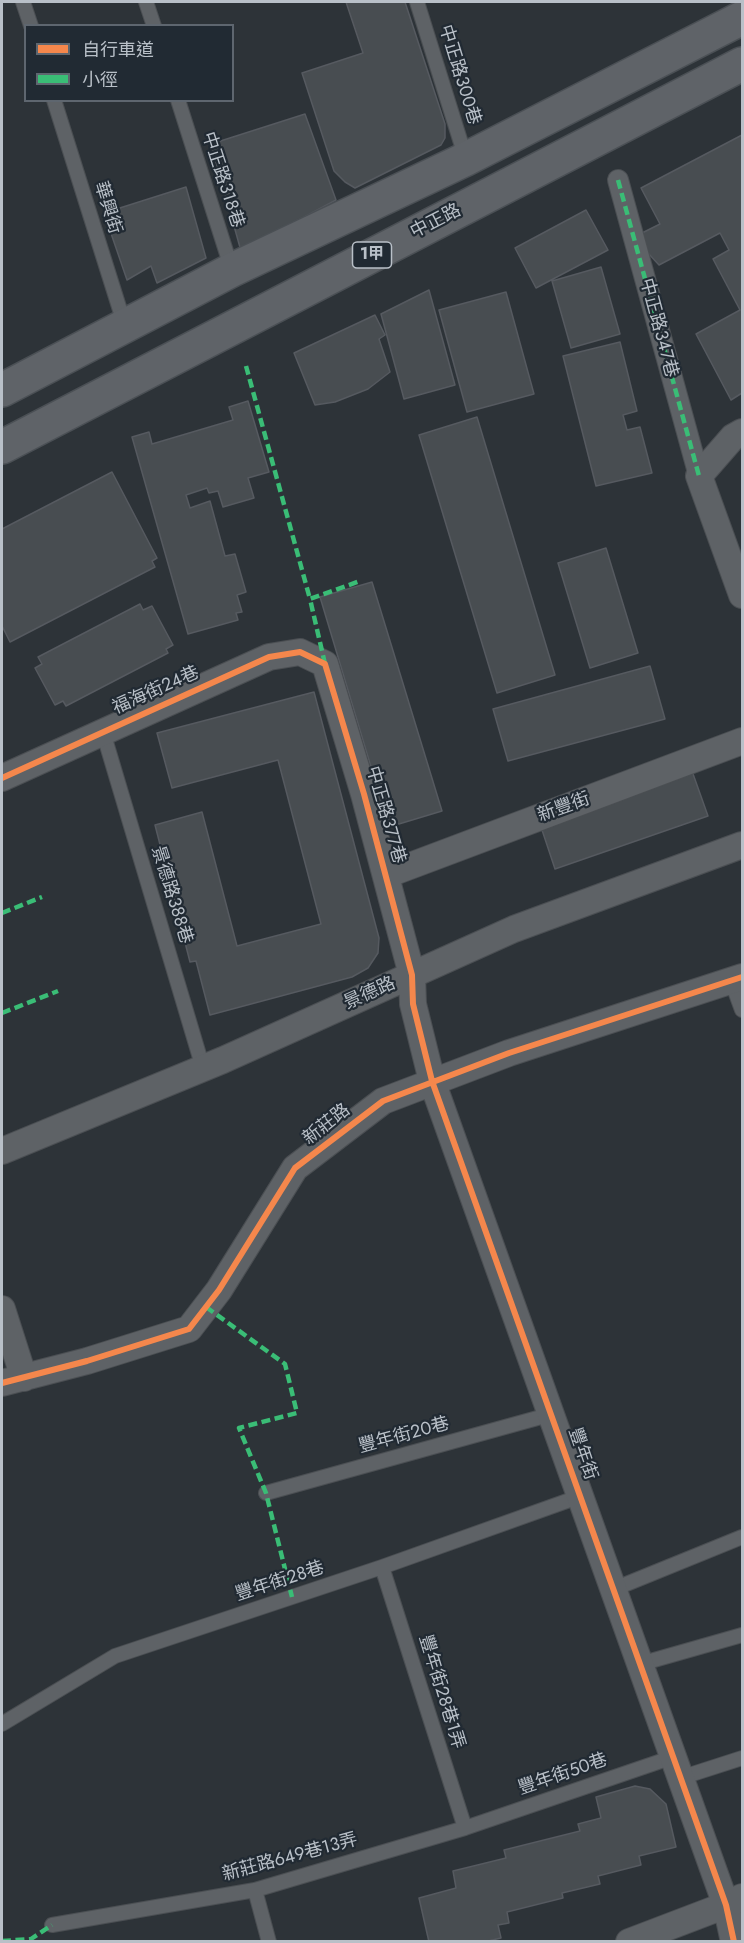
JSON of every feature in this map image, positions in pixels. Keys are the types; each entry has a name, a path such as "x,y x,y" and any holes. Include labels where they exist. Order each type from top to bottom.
{"main road":[{"name":"1甲","path":"3,385 125,326 232,270 466,159 742,18"},
{"name":"中正路","path":"2,447 742,64"}],"street":[{"name":"中正路347巷","path":"618,180 699,476"},
{"path":"742,432 733,437 699,476 742,595"},
{"name":"福海街24巷","path":"2,778 269,657 300,652 325,664"},
{"name":"中正路377巷","path":"325,664 386,875 412,975"},
{"name":"新豐街","path":"386,875 742,741"},
{"name":"景德路","path":"2,1151 203,1068 514,929 742,844"},
{"name":"豐年街","path":"412,975 413,1004 432,1081 677,1767 734,1901 734,1941"},
{"name":"新莊路","path":"13,1380 87,1361 189,1329 219,1290 296,1168 383,1101 509,1053 737,979"},
{"path":"2,1309 13,1380"},
{"path":"629,1941 734,1901"}],"lane":[{"path":"23,2 30,24"},
{"path":"146,2 153,24"},
{"name":"中正路300巷","path":"417,2 466,159"},
{"name":"華興街","path":"55,102 125,326"},
{"name":"中正路318巷","path":"179,102 232,270"},
{"name":"景德路388巷","path":"103,732 203,1068"},
{"path":"737,979 742,1010"},
{"name":"豐年街20巷","path":"266,1493 552,1414"},
{"name":"豐年街28巷","path":"2,1724 115,1656 382,1567 581,1496"},
{"path":"614,1589 742,1537"},
{"name":"豐年街28巷1弄","path":"382,1567 465,1828"},
{"path":"640,1664 742,1635"},
{"name":"豐年街50巷","path":"465,1828 677,1767 742,1758"},
{"name":"新莊路649巷13弄","path":"52,1925 255,1890 465,1828"},
{"path":"255,1890 269,1941"}],"building":[{"path":"346,2 405,2 445,124 445,138 441,145 355,188 334,171 302,73 363,53"},
{"path":"305,114 336,200 241,251 211,144"},
{"path":"742,135 742,393 731,400 696,334 740,310 713,259 729,250 720,233 659,265 647,252 642,233 660,224 641,188"},
{"path":"186,187 206,258 157,283 151,266 127,280 104,213"},
{"path":"586,210 608,250 536,288 515,248"},
{"path":"601,267 620,334 571,348 552,281"},
{"path":"429,290 455,385 404,399 381,314"},
{"path":"506,292 534,394 467,412 439,310"},
{"path":"375,315 385,335 379,339 390,372 368,389 335,402 315,405 294,353"},
{"path":"620,342 637,411 623,415 627,430 640,427 652,473 596,486 563,356"},
{"path":"248,401 269,472 248,478 254,498 223,507 218,491 209,493 207,488 186,495 190,508 210,501 225,556 235,554 246,592 237,595 242,612 236,613 238,620 188,634 132,437 149,432 152,444 233,420 229,407"},
{"path":"477,417 555,675 497,693 419,435"},
{"path":"112,472 157,558 152,561 155,567 10,642 2,626 2,529"},
{"path":"606,548 638,653 590,668 558,563"},
{"path":"372,582 442,811 389,827 320,597"},
{"path":"140,604 143,610 152,606 173,645 166,649 168,653 66,706 63,701 55,705 35,668 42,664 38,657"},
{"path":"650,666 665,719 508,761 493,709"},
{"path":"314,692 379,938 378,953 368,968 352,977 210,1015 196,961 190,962 155,825 202,812 237,946 321,924 278,760 172,788 157,733"},
{"path":"692,771 708,816 555,869 540,824"},
{"path":"635,1786 650,1789 666,1804 676,1847 639,1856 641,1865 598,1876 600,1884 562,1893 563,1898 507,1912 509,1923 498,1925 501,1938 484,1942 429,1942 419,1898 456,1888 453,1871 506,1858 504,1850 580,1831 578,1824 601,1818 596,1797"}],"marked path":[{"path":"618,180 699,476"},
{"path":"246,366 310,599"},
{"path":"325,664 310,599 360,581"},
{"path":"2,913 42,897"},
{"path":"2,1013 58,991"},
{"path":"206,1307 285,1364 297,1413 239,1428 266,1493 292,1597"},
{"path":"2,1941 31,1939 52,1925"}],"cycle path":[{"path":"2,778 269,657 300,652 325,664 364,794 412,975 413,1004 432,1081 726,1905 734,1942"},
{"path":"2,1383 87,1361 189,1329 219,1290 295,1168 383,1101 509,1053 742,977"}]}
